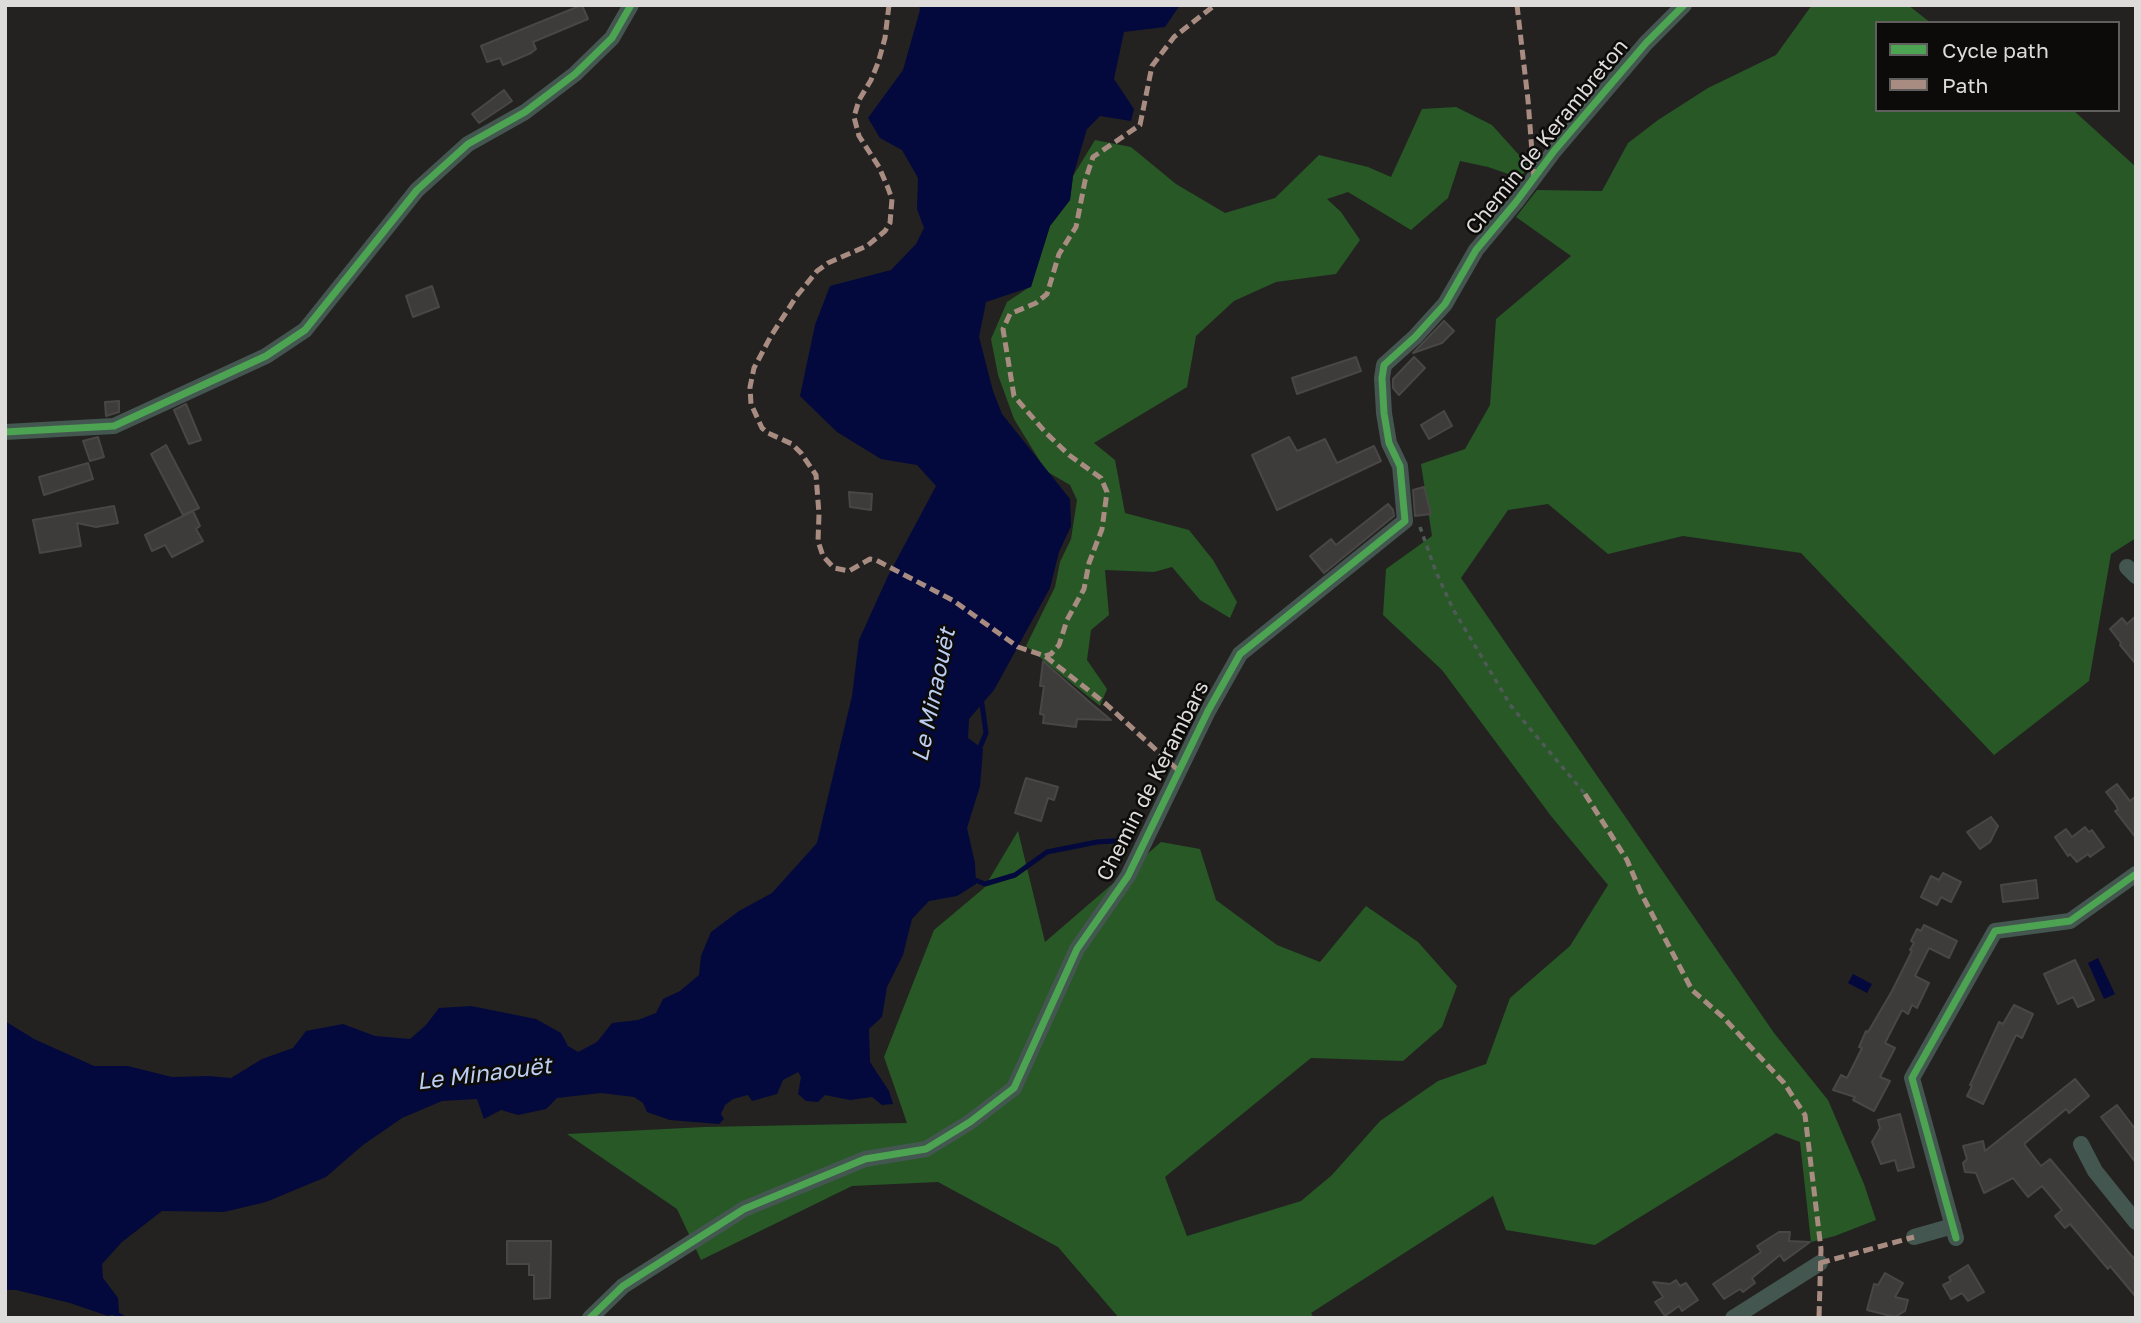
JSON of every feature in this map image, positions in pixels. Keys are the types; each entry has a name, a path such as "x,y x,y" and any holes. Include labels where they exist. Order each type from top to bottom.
{"street":[{"path":"5,432 114,426 266,356 305,330 417,190 468,144 525,112 575,74 612,38 631,5"},
{"name":"Chemin de Kerambreton","path":"1405,522 1400,466 1389,443 1384,413 1384,365 1415,337 1445,304 1476,250 1517,202 1554,151 1646,43 1684,5"},
{"name":"Chemin de Kerambars","path":"590,1318 622,1286 744,1209 864,1159 926,1149 970,1122 1014,1088 1077,948 1128,876 1208,711 1240,654 1405,522"},
{"path":"1914,1237 1955,1232 1912,1079 1994,931 2070,921 2136,874"},
{"path":"2081,1144 2095,1171 2136,1222"},
{"path":"1733,1318 1820,1263"}],"path":[{"path":"1405,522 1420,527 1453,609 1511,706 1585,794"}],"green space":[{"path":"1812,5 1908,5 1928,21 1875,21 1875,112 2075,112 2136,167 2136,538 2111,554 2089,681 1994,755 1801,553 1683,536 1608,554 1548,504 1508,510 1461,578 1774,1033 1828,1100 1864,1184 1876,1220 1811,1242 1800,1142 1776,1133 1595,1245 1506,1230 1493,1196 1311,1313 1314,1318 1119,1318 1058,1247 938,1182 852,1186 701,1260 677,1209 567,1134 704,1127 907,1123 884,1057 934,930 984,888 1018,831 1045,942 1161,842 1200,849 1216,900 1277,945 1320,962 1366,906 1418,942 1457,986 1442,1027 1403,1061 1311,1058 1165,1177 1187,1236 1301,1201 1332,1175 1380,1121 1438,1081 1486,1064 1510,998 1570,946 1608,885 1551,816 1442,670 1383,615 1386,569 1432,536 1421,464 1465,449 1490,405 1496,319 1571,256 1516,217 1537,190 1602,191 1628,143 1708,88 1776,55"},
{"path":"1456,107 1492,125 1529,166 1520,178 1460,161 1448,198 1411,230 1348,192 1327,199 1341,212 1360,240 1336,274 1276,282 1234,301 1196,336 1187,387 1094,443 1115,460 1125,513 1189,530 1213,560 1237,602 1230,618 1200,600 1172,567 1154,572 1105,570 1109,615 1091,630 1087,660 1107,689 1100,706 1026,646 1055,587 1060,562 1071,539 1077,500 1070,485 1046,471 1014,419 998,375 991,339 1007,302 1031,286 1050,226 1070,200 1073,176 1095,140 1131,147 1176,184 1225,213 1275,198 1319,155 1368,167 1391,177 1422,109"}],"water":[{"name":"Le Minaouët","path":"919,5 1180,5 1165,27 1124,32 1114,79 1134,109 1131,121 1100,116 1087,129 1073,176 1070,200 1050,226 1031,287 986,302 979,337 993,391 1002,414 1070,499 1071,526 1059,552 1050,588 994,690 969,719 968,738 983,749 980,786 967,828 975,863 976,884 957,896 929,901 912,919 903,955 887,987 882,1017 869,1029 870,1062 889,1091 893,1104 882,1105 872,1097 850,1100 825,1095 818,1102 806,1101 798,1094 801,1077 798,1072 783,1080 777,1094 752,1101 748,1095 733,1099 725,1105 721,1114 724,1119 719,1124 670,1120 647,1112 643,1103 634,1097 601,1093 557,1098 546,1109 518,1115 501,1110 484,1119 477,1099 442,1101 402,1118 363,1145 326,1177 266,1202 224,1212 162,1211 122,1242 102,1264 103,1278 118,1298 119,1313 108,1316 70,1303 16,1290 5,1290 5,1021 34,1039 94,1066 128,1066 172,1077 231,1078 262,1059 293,1048 306,1031 343,1024 375,1036 410,1039 426,1025 439,1008 471,1006 536,1019 561,1033 568,1046 578,1052 597,1042 612,1023 638,1020 656,1013 663,999 680,991 699,975 701,956 711,932 739,911 772,893 817,843 852,696 859,640 888,576 936,486 917,465 881,459 837,432 800,396 815,325 830,286 891,270 916,244 924,228 917,209 918,178 902,150 880,138 868,118 903,70 920,10"},
{"path":"2098,958 2115,994 2104,999 2088,963"},
{"path":"1853,974 1872,984 1867,993 1848,983"}],"building":[{"path":"582,5 588,19 533,42 536,49 531,53 503,65 500,58 487,62 481,46"},
{"path":"504,90 512,101 479,123 472,114"},
{"path":"432,286 439,307 413,317 406,296"},
{"path":"1444,321 1454,331 1442,343 1413,353"},
{"path":"1356,357 1361,371 1297,394 1292,378"},
{"path":"1414,357 1425,368 1399,395 1393,388 1393,379"},
{"path":"119,401 119,412 106,416 105,402"},
{"path":"186,404 201,440 189,444 174,410"},
{"path":"1444,411 1452,426 1429,439 1421,425"},
{"path":"98,437 104,457 90,461 83,441"},
{"path":"1289,437 1297,451 1325,439 1337,463 1374,446 1381,461 1277,510 1252,455"},
{"path":"166,445 199,508 183,515 151,454"},
{"path":"88,463 93,479 44,495 39,477"},
{"path":"1424,487 1431,514 1415,516 1413,490"},
{"path":"849,492 872,494 871,510 850,507"},
{"path":"1388,504 1394,516 1324,573 1310,556 1331,539 1336,545"},
{"path":"114,506 118,523 96,527 77,523 81,546 40,553 33,520"},
{"path":"193,511 200,526 196,529 203,541 172,557 165,545 152,551 145,535"},
{"path":"2136,616 2136,664 2110,629 2122,618 2127,624"},
{"path":"1043,661 1111,720 1077,719 1076,727 1043,723 1044,715 1040,714 1044,686 1040,686"},
{"path":"1026,778 1058,787 1054,800 1048,798 1041,821 1015,813"},
{"path":"2117,784 2130,801 2136,796 2136,838 2115,811 2118,810 2116,805 2106,792"},
{"path":"1991,817 1998,826 1990,842 1980,849 1967,832"},
{"path":"2085,827 2089,832 2092,830 2104,847 2077,862 2070,854 2068,856 2055,837 2066,829 2072,837"},
{"path":"1943,873 1961,882 1951,902 1941,897 1937,905 1921,897 1931,876 1939,880"},
{"path":"2036,880 2038,898 2003,902 2001,885"},
{"path":"1924,925 1957,941 1949,958 1929,948 1915,976 1929,983 1917,1008 1912,1005 1908,1014 1902,1010 1885,1043 1895,1048 1880,1077 1890,1081 1874,1111 1853,1100 1855,1097 1833,1090 1841,1075 1847,1078 1862,1048 1859,1047 1866,1031 1868,1032 1892,991 1912,951 1910,950 1914,943 1911,941 1917,929 1921,931"},
{"path":"2075,960 2094,1000 2078,1007 2073,997 2058,1004 2044,974"},
{"path":"2014,1005 2033,1014 2022,1038 2016,1035 1983,1104 1967,1096 1972,1086 1970,1085 1999,1022 2003,1024"},
{"path":"2075,1079 2089,1096 2069,1113 2066,1109 2024,1144 2041,1166 2050,1159 2136,1261 2136,1297 2070,1224 2065,1228 2055,1216 2062,1210 2042,1186 2028,1197 2013,1178 1984,1193 1976,1173 1965,1172 1963,1163 1967,1159 1963,1146 1983,1141 1985,1151"},
{"path":"2117,1105 2136,1130 2136,1163 2101,1117"},
{"path":"1900,1114 1914,1167 1898,1171 1895,1160 1881,1164 1872,1142 1880,1128 1878,1120"},
{"path":"1779,1232 1790,1232 1789,1241 1810,1242 1784,1261 1780,1255 1752,1278 1755,1283 1743,1292 1740,1289 1724,1299 1713,1284 1761,1252 1757,1246"},
{"path":"507,1241 551,1241 550,1298 534,1299 534,1275 529,1275 529,1264 507,1264"},
{"path":"1968,1265 1984,1292 1968,1301 1962,1293 1951,1299 1943,1285 1951,1281 1949,1277"},
{"path":"1885,1273 1903,1283 1895,1297 1908,1300 1905,1311 1895,1317 1867,1310 1874,1284 1878,1285"},
{"path":"1676,1280 1680,1286 1686,1283 1698,1300 1682,1311 1679,1306 1665,1316 1655,1302 1663,1297 1653,1282 1670,1284"}],"waterway":[{"path":"978,752 986,733 981,697"},
{"path":"970,878 985,884 1015,875 1047,852 1097,842 1131,840"},
{"path":"111,1311 123,1318"}],"marked path":[{"path":"889,5 885,38 878,63 859,100 854,117 859,136 879,167 892,199 890,223 885,231 867,246 828,263 817,271 796,297 754,368 750,387 751,404 762,428 792,444 816,475 818,541 823,556 834,568 849,571 870,559 876,560 954,601 1018,647 1045,656 1106,704 1179,771"},
{"path":"1045,656 1051,654 1059,645 1067,620 1084,589 1089,563 1102,529 1107,492 1101,478 1069,455 1014,396 1003,329 1010,314 1036,303 1047,294 1059,254 1076,227 1085,181 1093,157 1140,125 1152,66 1174,37 1215,5"},
{"path":"1517,5 1534,178"},
{"path":"1585,794 1627,860 1641,893 1692,990 1723,1017 1784,1083 1805,1115 1821,1249 1819,1318"},
{"path":"1820,1263 1914,1237"}],"cycle path":[{"path":"5,432 114,426 266,356 305,330 417,190 468,144 525,112 575,74 612,38 631,5"},
{"path":"590,1318 623,1286 744,1209 865,1159 926,1149 970,1122 1014,1088 1077,949 1128,876 1208,711 1240,654 1405,521 1400,466 1389,443 1384,413 1384,365 1415,337 1445,304 1476,250 1554,151 1646,43 1684,5"},
{"path":"1956,1238 1912,1078 1995,931 2070,921 2136,874"}]}
